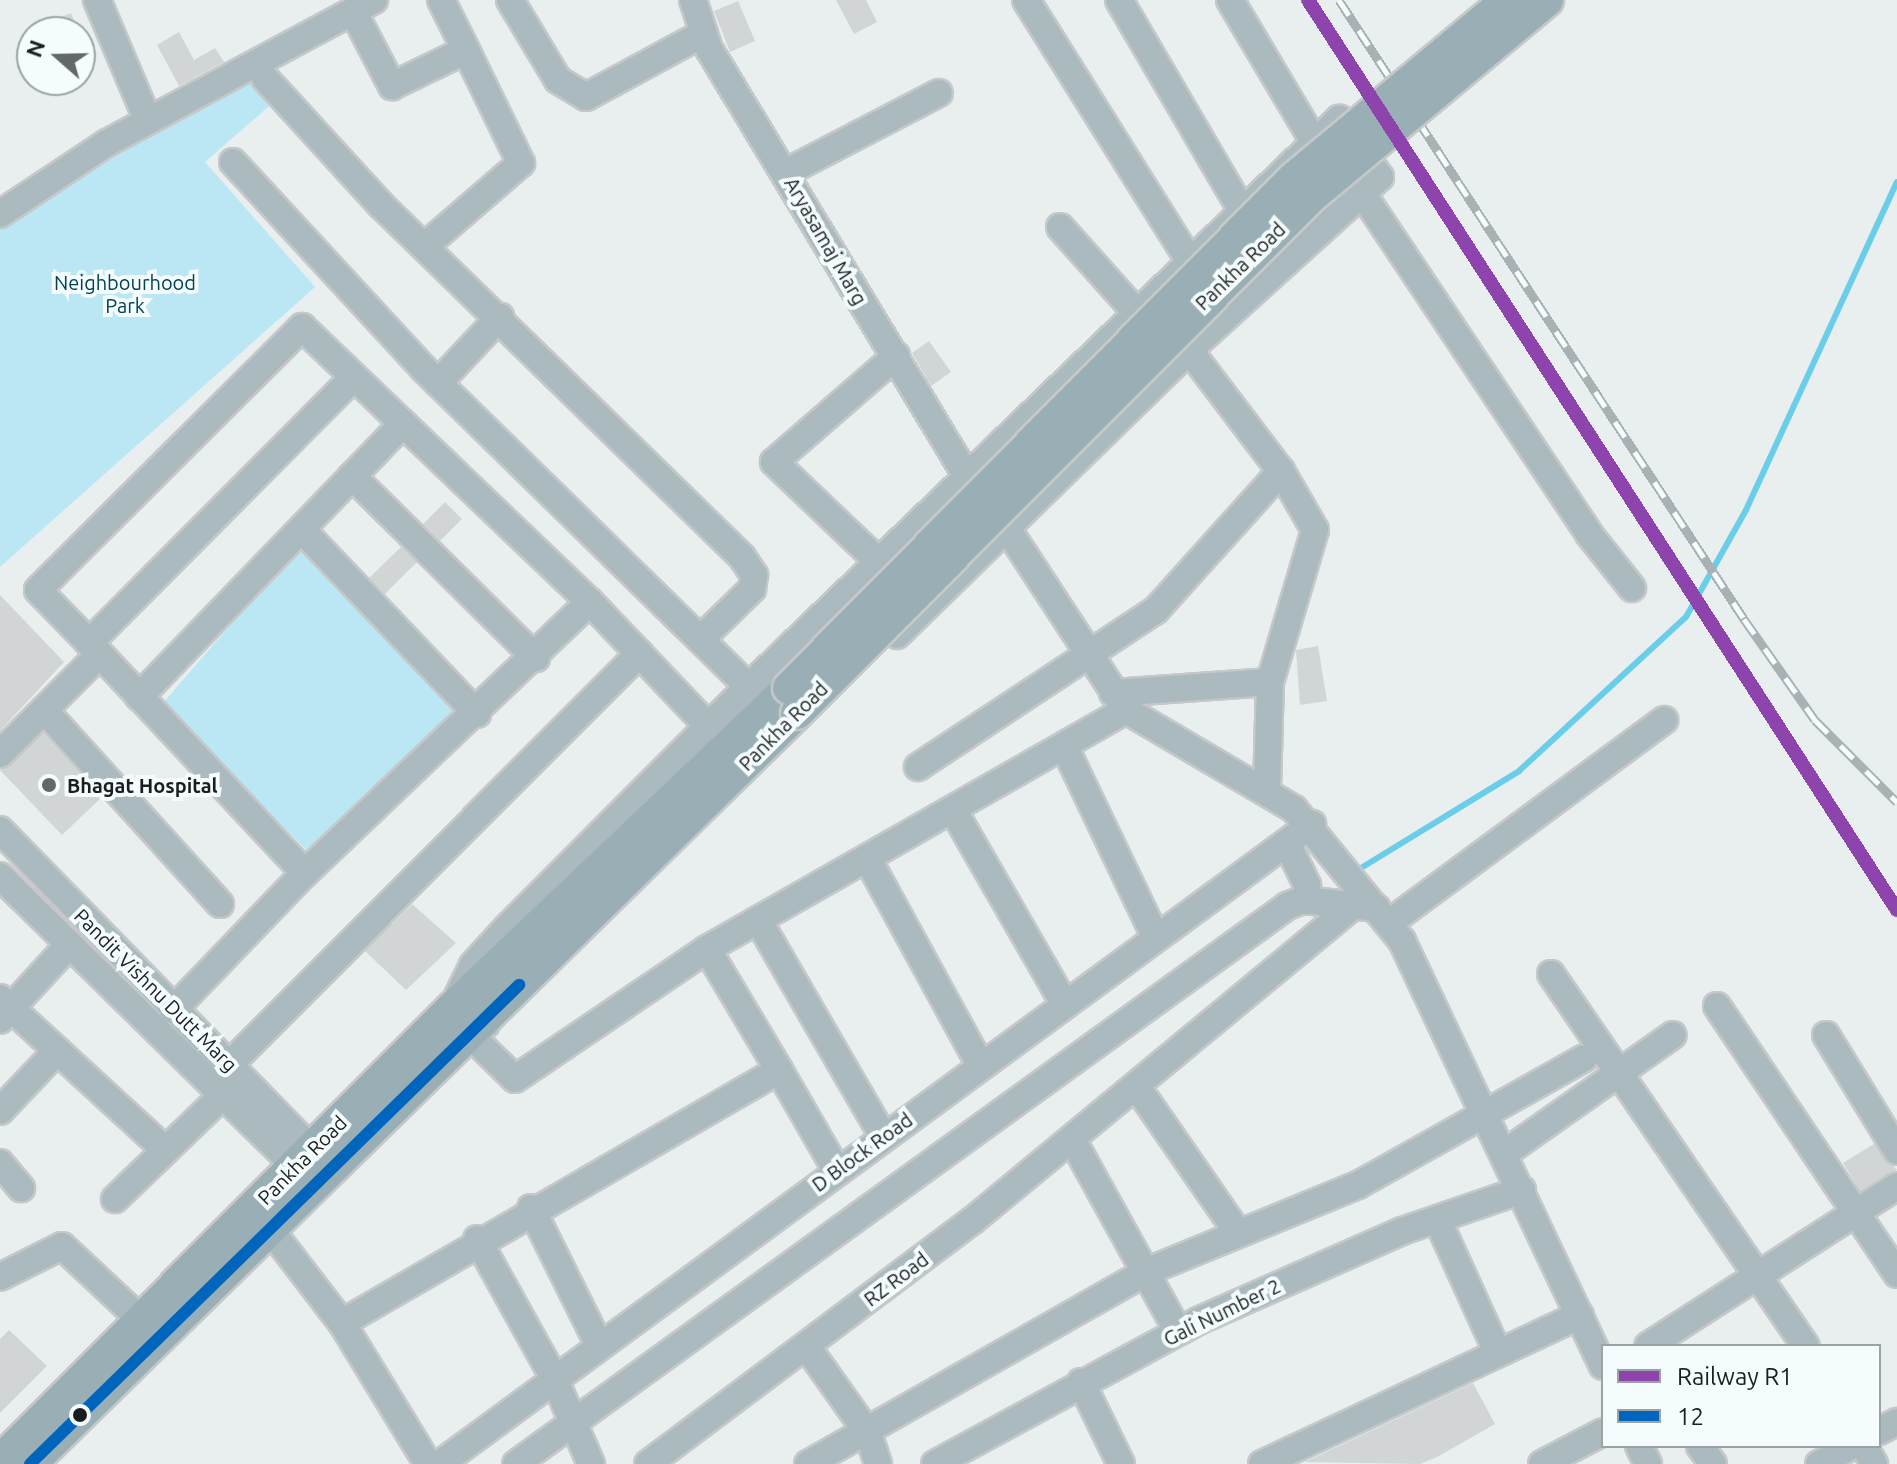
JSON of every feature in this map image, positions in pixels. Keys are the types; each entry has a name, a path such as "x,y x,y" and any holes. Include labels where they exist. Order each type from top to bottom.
{"main road":[{"name":"Pankha Road","path":"793,700 1294,178 1508,0"},
{"name":"Pankha Road","path":"0,1461 141,1320 312,1167 1312,196 1547,0"},
{"name":"Pankha Road","path":"30,1464 269,1228 312,1167"}],"street":[{"path":"97,0 148,121"},
{"path":"425,246 521,163 441,0"},
{"path":"510,0 558,80 586,97 704,33"},
{"name":"Aryasamaj Marg","path":"693,0 704,33 787,172 838,267 1088,659 1119,702"},
{"path":"1026,0 1189,260"},
{"path":"1119,0 1241,209"},
{"path":"1230,0 1313,140"},
{"path":"0,214 46,179 360,5 392,86 466,50"},
{"path":"265,78 425,246 748,566 752,589 701,639"},
{"path":"787,172 939,93"},
{"path":"1339,119 1380,173 1362,193 1189,350 523,1002 460,1021 473,965 506,929 748,686 881,564 1241,209 1339,119"},
{"path":"233,162 438,383 748,686"},
{"path":"1362,193 1589,534 1632,588"},
{"path":"1060,227 1136,312"},
{"path":"438,383 500,317"},
{"path":"305,873 38,590 302,327 590,602 708,726"},
{"path":"1189,350 1281,471 1315,530 1315,544 1270,682 1267,789"},
{"path":"881,564 774,462 896,356"},
{"path":"0,754 44,710 94,649 354,377"},
{"path":"139,697 403,424"},
{"path":"918,767 1088,659 1179,587 1281,471"},
{"path":"352,476 536,658"},
{"path":"302,530 477,714"},
{"path":"173,1010 305,873 536,658 590,602"},
{"path":"229,1065 639,654"},
{"path":"460,1021 515,1079 707,949 1064,746 1119,702 1270,682"},
{"path":"1119,702 1267,789 1312,824 1373,912 1487,1116 1601,1362"},
{"path":"44,710 220,904"},
{"name":"RZ Road","path":"648,1464 807,1347 1073,1141 1137,1087 1373,912 1664,720"},
{"path":"1064,746 1156,938"},
{"path":"953,810 1065,1005"},
{"name":"D Block Road","path":"440,1464 1312,824"},
{"name":"Pandit Vishnu Dutt Marg","path":"0,830 229,1065 312,1167"},
{"path":"1287,843 1307,885 1307,901"},
{"path":"867,858 981,1066"},
{"name":"Pandit Vishnu Dutt Marg","path":"0,876 222,1096 312,1167"},
{"path":"516,1464 1197,966 1287,906 1307,901 1373,912"},
{"path":"758,920 884,1137"},
{"path":"68,946 4,1009 57,1051 163,1148"},
{"path":"707,949 837,1171"},
{"path":"1551,974 1616,1071 1680,1153 1805,1344"},
{"path":"1717,1006 1860,1210 1897,1274"},
{"path":"1505,1153 1616,1071 1673,1035"},
{"path":"1826,1035 1897,1151"},
{"path":"0,1111 57,1051"},
{"path":"808,1464 868,1433 1148,1271 1236,1230 1358,1185 1487,1116 1584,1058"},
{"path":"342,1323 477,1239 779,1070"},
{"path":"1137,1087 1236,1230"},
{"path":"115,1199 163,1148 222,1096"},
{"path":"1073,1141 1148,1271 1178,1331"},
{"path":"0,1163 21,1188"},
{"path":"1651,1344 1897,1186"},
{"name":"Gali Number 2","path":"935,1464 1178,1331 1314,1268 1522,1190"},
{"path":"531,1208 599,1345"},
{"path":"1438,1221 1497,1351"},
{"path":"269,1228 342,1323 428,1464"},
{"path":"477,1239 554,1378 569,1424 591,1464"},
{"path":"0,1277 62,1246 141,1320"},
{"path":"1262,1464 1497,1351 1580,1315"},
{"path":"807,1347 868,1433 878,1464"},
{"path":"1081,1382 1121,1464"},
{"path":"1542,1464 1601,1433"},
{"path":"1819,1464 1848,1448"}],"green space":[{"name":"Neighbourhood Park","path":"250,72 276,100 205,162 315,287 0,567 0,229"},
{"path":"301,543 462,713 311,855 163,703"}],"building":[{"path":"836,0 866,0 877,22 854,34"},
{"path":"738,1 755,41 730,52 714,11"},
{"path":"179,32 194,60 215,48 224,62 179,86 157,45"},
{"path":"929,341 951,372 931,386 912,353"},
{"path":"445,502 462,519 440,541 423,524"},
{"path":"401,547 417,562 385,594 369,578"},
{"path":"0,595 64,662 0,731"},
{"path":"1318,646 1327,701 1300,705 1296,650"},
{"path":"43,733 102,797 62,835 0,770"},
{"path":"412,904 456,943 406,990 365,951"},
{"path":"1874,1144 1897,1170 1860,1191 1843,1163"},
{"path":"9,1330 47,1366 0,1413 0,1339"},
{"path":"1473,1383 1495,1424 1437,1457 1420,1464 1305,1462"}],"waterway":[{"path":"1361,868 1519,771 1686,617 1746,510 1897,182"}],"railway":[{"path":"1339,0 1744,619 1815,720 1897,802"}],"rail line":[{"name":"R1","path":"1308,0 1897,910"}],"transit line":[{"name":"12","path":"30,1464 519,985"}],"place":[{"name":"Bhagat Hospital","path":"49,785"}]}
